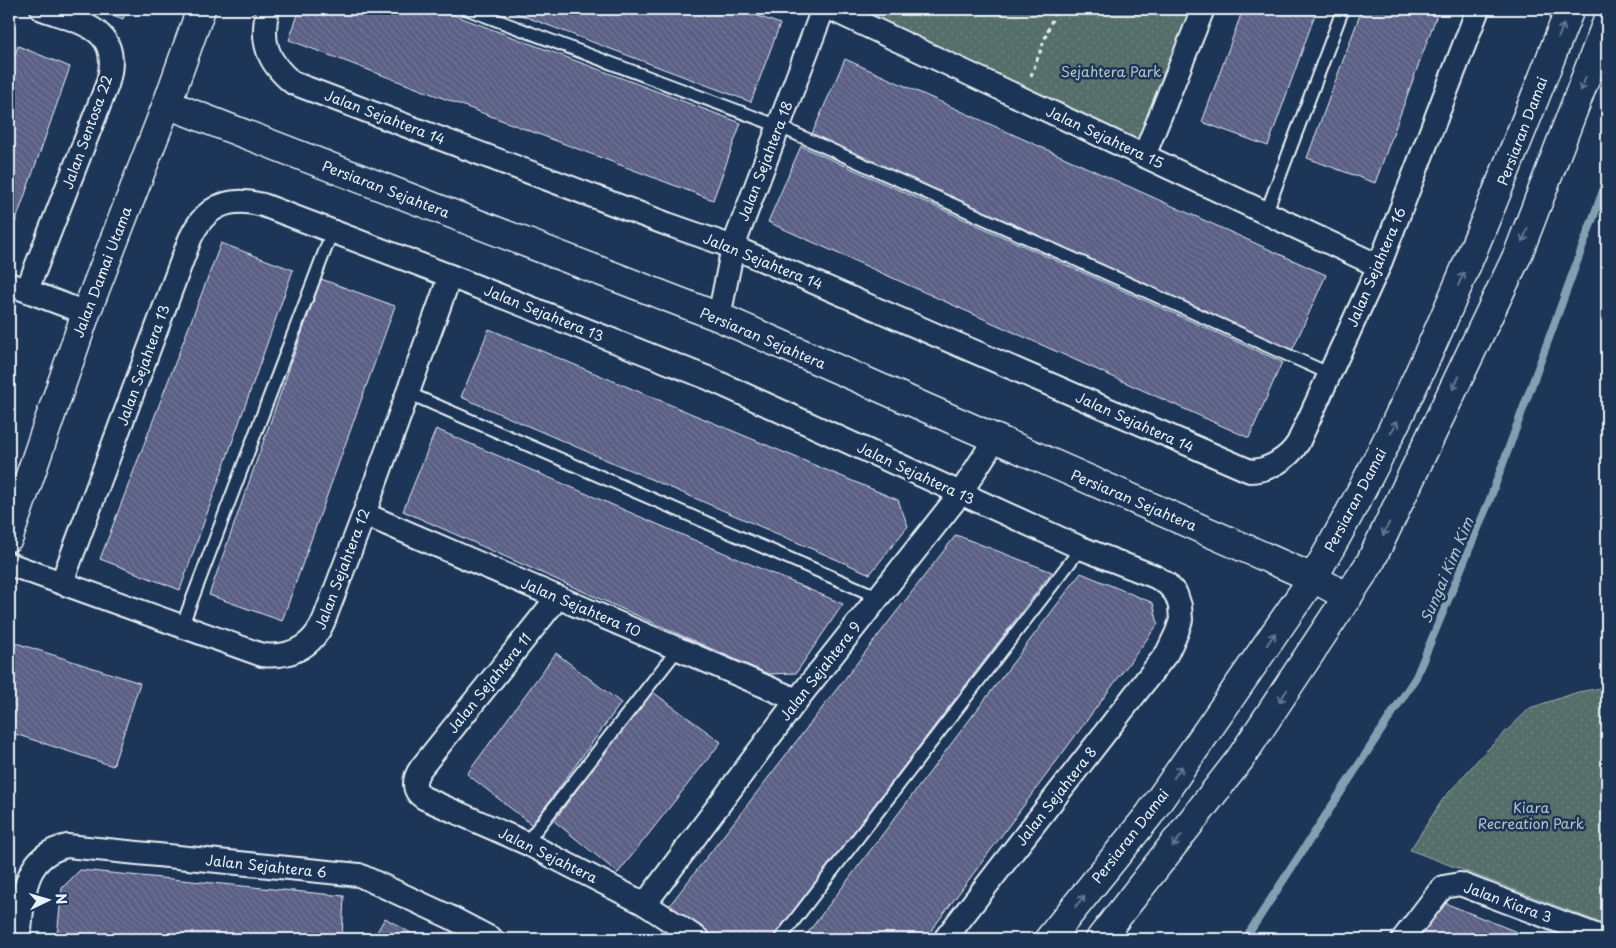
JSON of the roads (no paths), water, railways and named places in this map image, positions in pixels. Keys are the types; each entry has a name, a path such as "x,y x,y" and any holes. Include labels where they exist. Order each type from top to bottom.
{"main road":[{"name":"Jalan Damai Utama","path":"9,537 86,313 202,9"},
{"name":"Persiaran Damai","path":"1049,939 1149,815 1313,578 1336,539 1413,389 1481,234 1570,9"},
{"path":"1100,939 1240,759 1370,563 1518,254 1607,22"},
{"name":"Persiaran Sejahtera","path":"166,104 719,317 1313,578 1348,597"}],"street":[{"name":"Jalan Sentosa 22","path":"18,287 107,86 112,62 110,50 96,30 85,24 42,9"},
{"name":"Jalan Sejahtera 14","path":"268,9 264,25 265,44 272,61 283,75 293,83 733,247 1224,462"},
{"name":"Jalan Sejahtera 18","path":"719,317 733,247 823,9"},
{"name":"Jalan Sejahtera 15","path":"831,9 1379,266"},
{"path":"1144,156 1203,9"},
{"name":"Jalan Sejahtera 16","path":"1224,462 1250,472 1256,471 1269,467 1292,452 1298,443 1379,266 1478,9"},
{"name":"Jalan Sejahtera 13","path":"62,582 190,239 206,215 222,205 247,202 263,205 450,276 708,378 1081,548 1156,577 1167,584 1176,594 1180,606 1181,620 1167,653"},
{"name":"Jalan Sejahtera 12","path":"9,564 262,655 287,654 304,648 321,628 450,276"},
{"path":"18,287 86,313"},
{"name":"Jalan Sejahtera 9","path":"645,904 797,700 960,494 995,439"},
{"name":"Jalan Sejahtera 10","path":"364,514 797,700"},
{"name":"Jalan Sejahtera 11","path":"421,768 558,597"},
{"name":"Jalan Sejahtera 8","path":"946,939 1167,653"},
{"name":"Jalan Sejahtera","path":"421,768 415,782 420,796 526,843 645,904 698,939"},
{"name":"Jalan Sejahtera 6","path":"19,939 26,884 33,867 54,850 67,846 359,875 450,917 492,939"},
{"name":"Jalan Kiara 3","path":"1403,939 1444,887 1460,884 1606,939"}],"lane":[{"path":"467,9 778,126 1330,374"},
{"path":"1266,213 1343,9"},
{"path":"182,626 332,232"},
{"path":"408,393 878,597"},
{"path":"780,939 1081,548"},
{"path":"526,843 678,649"}],"waterway":[{"name":"Sungai Kim Kim","path":"1245,939 1416,677 1490,499 1607,180"}],"park label":[{"name":"Sejahtera Park","path":"1111,71"},
{"name":"Kiara Recreation Park","path":"1531,816"}]}
